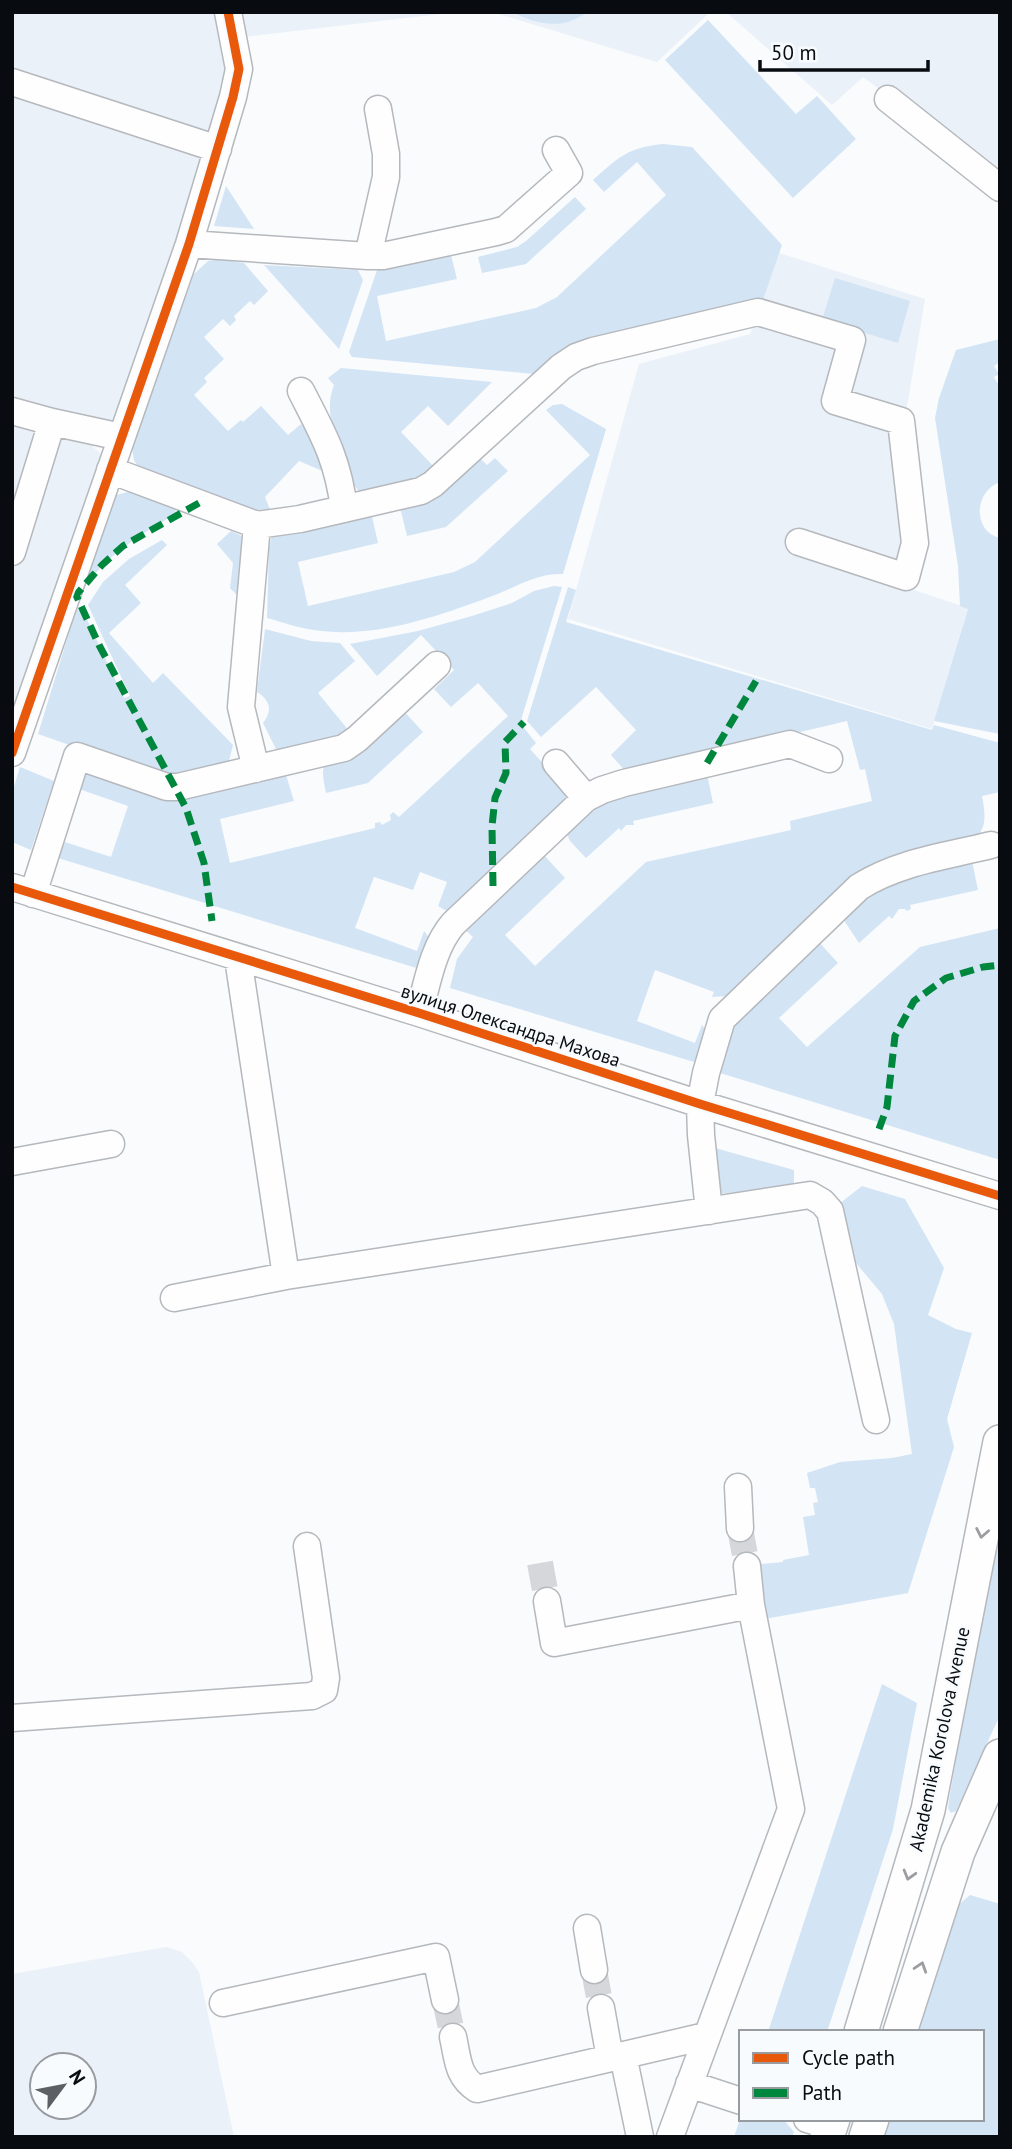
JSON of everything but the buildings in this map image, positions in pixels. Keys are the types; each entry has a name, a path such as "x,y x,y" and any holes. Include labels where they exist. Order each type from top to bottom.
{"main road":[{"name":"Akademika Korolova Avenue","path":"862,2030 928,1810 999,1446"},
{"path":"901,2030 958,1852 1000,1756"}],"street":[{"path":"12,752 189,244 218,149 239,69 228,12"},
{"path":"12,82 218,149"},
{"path":"888,99 1000,188"},
{"path":"368,256 386,177 386,154 378,109"},
{"path":"189,244 383,256 496,232 506,229 569,173 556,150"},
{"path":"110,470 257,525 300,519 407,496 433,484 544,382 576,357 758,312 852,340 835,401 901,421 915,543 906,577 799,542"},
{"path":"301,391 329,444 336,464 344,509"},
{"path":"12,411 121,437"},
{"path":"12,552 52,422"},
{"path":"256,769 240,707 257,525"},
{"path":"22,890 77,757 167,787 191,785 344,748 437,665"},
{"path":"419,1013 445,933 586,798 624,783 790,744 829,759"},
{"path":"556,763 586,798"},
{"path":"709,1211 700,1104 722,1019 859,887 893,870 991,845"},
{"name":"вулиця Олександра Махова","path":"22,890 1000,1196"},
{"path":"238,958 286,1276"},
{"path":"12,1162 111,1144"},
{"path":"174,1298 286,1276 810,1195 830,1211 876,1420"},
{"path":"738,1487 740,1528"},
{"path":"12,1718 312,1696 324,1690 327,1678 307,1546"},
{"path":"670,2137 791,1809 751,1605 747,1566"},
{"path":"547,1601 554,1643 751,1605"},
{"path":"587,1928 594,1970"},
{"path":"223,2003 436,1957 445,2000"},
{"path":"601,2008 640,2137"},
{"path":"453,2037 461,2073 466,2082 477,2089 706,2036"},
{"path":"689,2084 739,2100"}],"shaded area":[{"path":"12,12 218,12 228,58 226,97 113,424 99,422 91,445 101,454 101,476 12,711"},
{"path":"239,12 457,12 244,37"},
{"path":"492,12 710,12 657,62"},
{"path":"513,12 589,12 571,21 554,24 526,18"},
{"path":"726,12 1000,12 1000,178 863,77 832,105"},
{"path":"708,20 796,114 817,96 856,139 793,198 665,60"},
{"path":"663,144 692,147 782,245 763,300 534,374 352,357 349,352 377,270 383,265 450,251 457,279 377,296 386,341 536,308 557,297 666,195 637,162 604,192 593,180 624,155 641,148"},
{"path":"226,186 254,229 214,226"},
{"path":"575,197 586,209 526,264 482,273 478,257 517,247"},
{"path":"779,253 925,299 907,407 925,544 914,590 968,608 932,729 568,619 639,364 750,334"},
{"path":"218,259 244,263 268,291 254,305 250,301 234,316 236,320 230,326 223,319 204,337 224,359 204,378 207,382 194,395 228,431 261,406 288,435 301,424 320,450 325,472 299,461 265,497 271,512 258,514 138,467 134,460 132,448 194,274 208,261"},
{"path":"264,265 358,270 363,280 339,349"},
{"path":"835,278 910,301 898,343 822,320"},
{"path":"1000,339 1000,362 994,366 999,374 994,377 1000,387 1000,482 985,494 980,512 985,528 1000,538 1000,734 934,721 968,609 960,606 958,566 935,418 956,350"},
{"path":"341,368 492,382 448,426 428,406 401,432 437,470 427,478 367,496 353,484 331,422 334,385 328,378"},
{"path":"562,404 606,429 563,574 533,579 445,613 380,629 358,632 314,630 267,618 269,547 272,536 371,512 378,543 298,562 308,606 454,572 475,562 590,455 546,410 553,405"},
{"path":"477,455 487,465 495,458 508,471 446,527 407,536 400,507"},
{"path":"132,491 176,508 175,514 117,553 88,583 84,581 110,502 116,495"},
{"path":"231,531 240,535 247,545 240,593 237,595 230,588 233,563 217,544"},
{"path":"162,540 167,545 125,585 141,603 109,633 153,683 163,673 233,745 227,769 167,779 38,734 76,610 82,609 124,698 130,696 88,605 103,582 129,559"},
{"path":"554,586 562,587 520,723 536,743 530,749 567,790 569,797 448,912 438,906 447,882 420,872 413,890 374,877 355,928 417,951 424,931 431,940 423,970 58,858 65,842 111,857 128,806 76,788 80,777 87,772 165,794 285,772 294,801 220,819 230,863 375,828 375,823 380,822 382,825 391,820 390,815 393,812 399,817 508,716 478,683 451,707 434,689 454,670 421,635 377,676 350,644 418,631 472,616 512,603 534,591"},
{"path":"568,587 576,590 566,622 932,730 934,725 1000,743 1000,792 982,796 983,825 974,840 891,862 727,996 712,997 714,992 655,970 637,1021 695,1043 702,1025 707,1032 704,1065 450,988 457,959 473,937 461,926 542,853 565,878 505,935 535,966 646,862 791,830 790,821 872,801 865,769 860,770 847,721 627,773 611,755 636,730 596,687 541,737 527,721"},
{"path":"265,629 311,641 340,643 355,661 318,693 350,732 279,755 263,723 269,706 257,692"},
{"path":"401,708 423,732 368,783 326,793 323,774 325,762"},
{"path":"20,767 54,781 31,850 12,842 12,793"},
{"path":"706,769 713,803 633,821 634,825 626,825 621,831 619,828 586,858 570,841 566,832 590,805"},
{"path":"971,856 978,890 910,905 911,909 907,911 899,909 892,919 889,916 859,943 845,922 846,911 865,891"},
{"path":"1000,928 1000,1160 717,1072 725,1035 817,940 838,963 779,1018 807,1047 920,947"},
{"path":"708,1146 794,1170 794,1187 714,1194"},
{"path":"862,1186 905,1199 944,1268 928,1315 956,1329 972,1333 947,1419 954,1447 908,1593 759,1620 751,1565 783,1562 809,1555 803,1517 815,1515 813,1503 818,1502 815,1488 810,1488 807,1473 840,1462 912,1454 894,1324 882,1294 845,1250 830,1211"},
{"path":"1000,1529 1000,1715 956,1811 951,1813 948,1808 949,1800 996,1531"},
{"path":"882,1684 917,1703 893,1829 828,2030 769,2030"},
{"path":"970,1895 1000,1904 1000,2137 883,2137 888,2121 984,2121 984,2030 918,2030 956,1907"},
{"path":"166,1947 182,1952 199,1972 234,2137 12,2137 12,1974"},
{"path":"739,2121 785,2121 794,2132 792,2137 734,2137"}],"tunnel":[{"path":"740,1528 747,1566"},
{"path":"540,1563 547,1601"},
{"path":"594,1970 601,2008"},
{"path":"445,2000 453,2037"}],"marked path":[{"path":"199,503 123,546 76,595 99,645 186,808 204,863 212,921"},
{"path":"707,763 756,681"},
{"path":"493,886 492,826 495,798 506,773 505,742 524,722"},
{"path":"879,1129 887,1107 895,1036 914,1001 946,978 1000,965"}],"cycle path":[{"path":"12,753 189,244 233,97 239,69 228,12"},
{"path":"12,887 1000,1196"}]}
